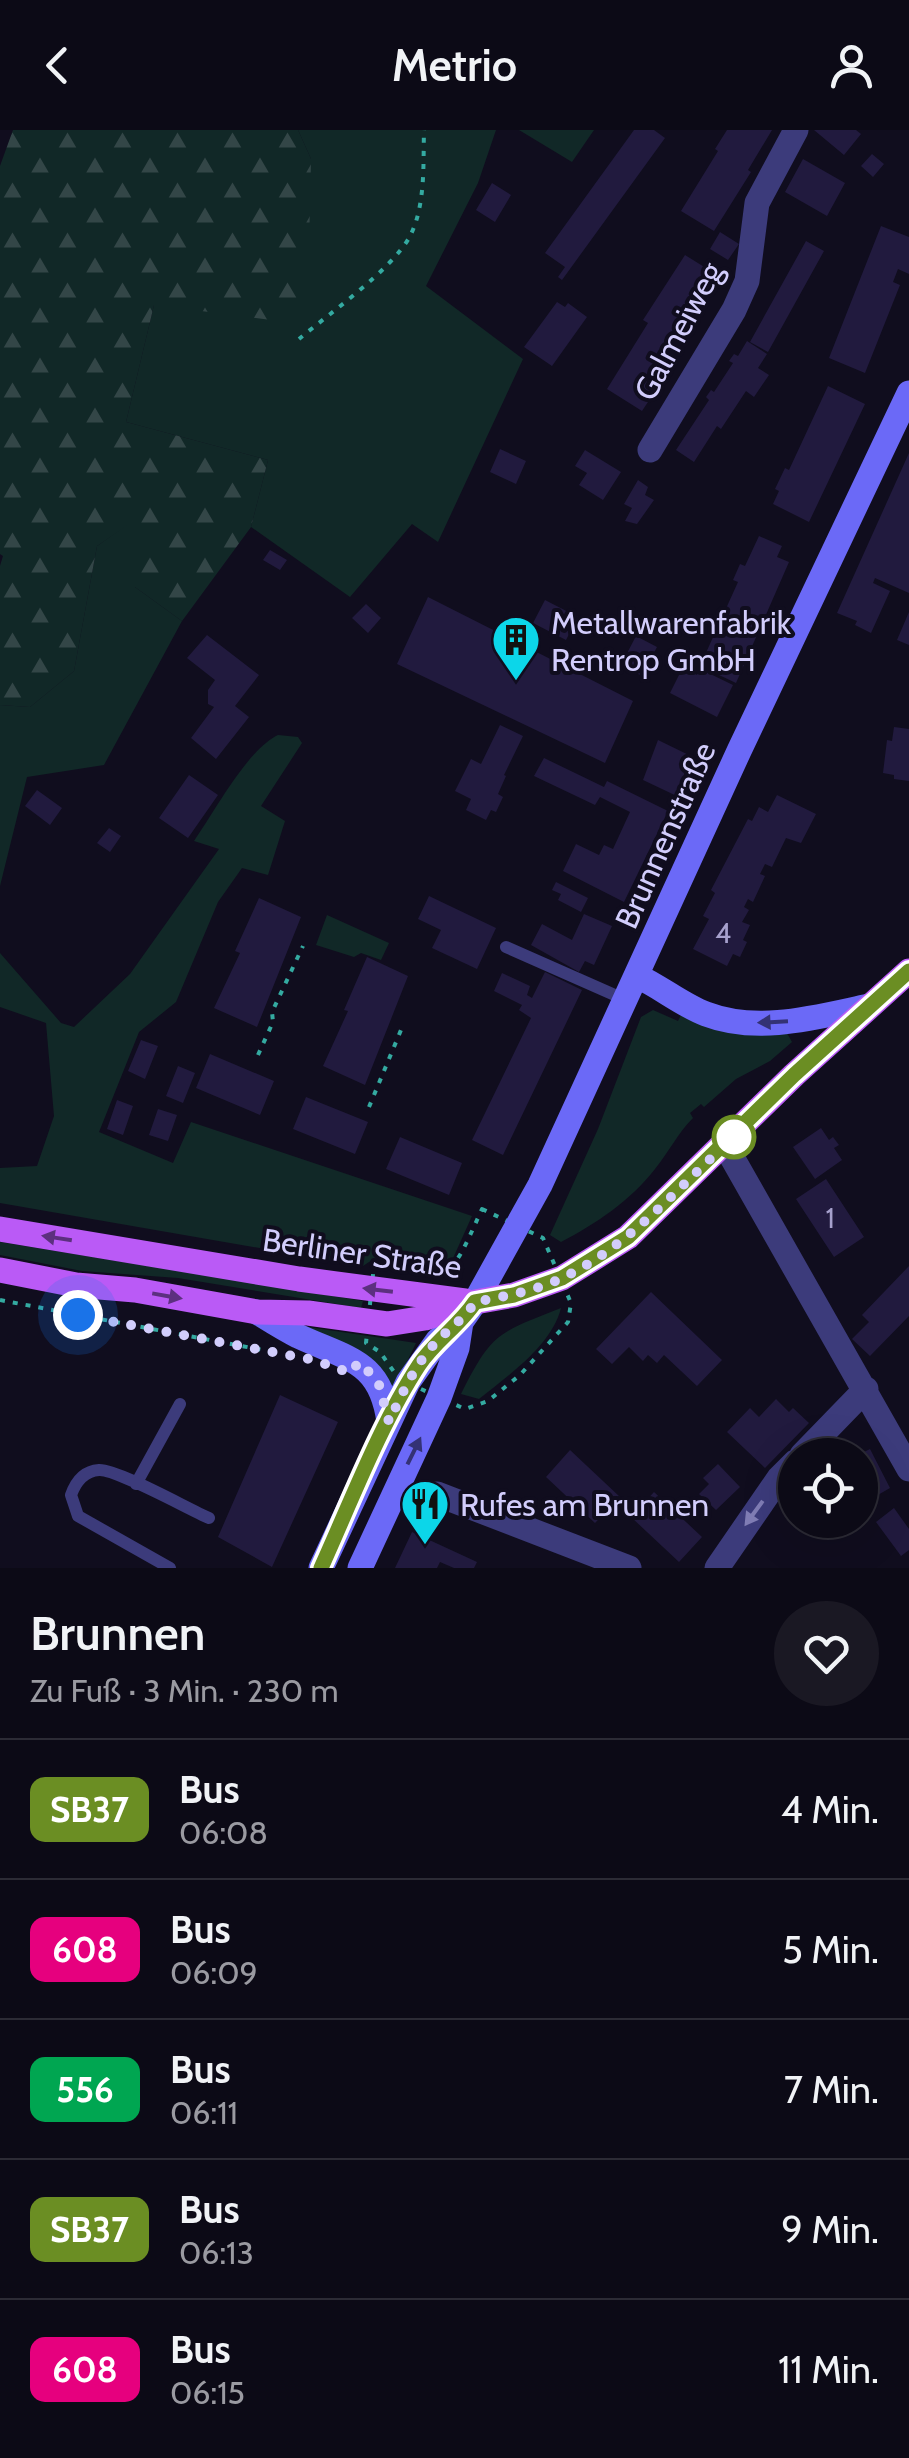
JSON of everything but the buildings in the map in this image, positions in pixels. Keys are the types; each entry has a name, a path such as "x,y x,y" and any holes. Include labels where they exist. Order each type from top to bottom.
{"main road":[{"name":"Brunnenstraße","path":"468,1312 540,1186 909,393"},
{"path":"321,1568 389,1422 421,1361 438,1340 468,1312 562,1278 628,1237 909,971"},
{"path":"638,976 712,1016 765,1024 869,1006"},
{"name":"Berliner Straße","path":"0,1229 468,1312"},
{"name":"Berliner Straße","path":"0,1270 257,1312 387,1324 468,1312"},
{"path":"257,1312 300,1337 359,1362 378,1381 389,1422"},
{"path":"360,1568 440,1398 468,1312"}],"street":[{"name":"Galmeiweg","path":"650,450 741,296 747,281 757,203 796,130"},
{"path":"725,1145 909,1469"},
{"path":"818,1438 866,1389"},
{"path":"716,1568 778,1479"},
{"path":"436,1494 624,1567"}],"lane":[{"path":"506,947 626,1000"},
{"path":"136,1484 180,1404"},
{"path":"170,1568 78,1516 73,1506 75,1485 86,1473 108,1471 209,1518"}],"path":[{"path":"299,339 382,269 409,239 420,206 424,130"},
{"path":"258,1055 273,1022 272,1012 302,946"},
{"path":"369,1107 401,1030"},
{"path":"0,1300 274,1352"}],"green space":[{"path":"13,130 298,130 311,159 309,247 294,323 154,305 126,422 268,460 251,527 182,621 135,587 135,520 97,546 74,671 30,707 0,705 0,166"},
{"path":"298,130 496,130 478,183 426,286 523,359 438,542 412,524 350,597 251,527 268,460 126,422 154,305 311,159"},
{"path":"519,130 594,130 572,162"},
{"path":"135,519 135,587 182,621 104,765 27,777 0,886 0,705 30,707 74,671 97,546"},
{"path":"278,735 298,737 302,743 261,806 285,821 268,875 242,868 218,902 176,1002 139,1032 99,1132 173,1163 191,1122 472,1216 450,1265 445,1268 372,1260 363,1266 0,1203 0,1168 37,1166 54,1116 46,1023 0,1007 0,953 61,1023 74,1027 130,974 219,849 194,841 243,767"},
{"path":"327,915 389,943 381,960 361,953 354,957 316,945"},
{"path":"653,1010 678,1021 681,1015 787,1033 792,1042 770,1061 736,1079 704,1107 701,1104 690,1113 693,1118 635,1191 600,1219 561,1242 550,1235 598,1129 641,1017"},
{"path":"0,1242 363,1301 361,1308 178,1278 82,1271 0,1255"},
{"path":"561,1308 548,1335 515,1370 479,1399 461,1394 481,1358 499,1337"},
{"path":"301,1326 416,1343 394,1389 365,1356"}],"bus line":[{"name":"SB37","path":"321,1568 408,1382 438,1340 461,1322 475,1302 514,1295 562,1278 628,1237 794,1075 909,971"}],"place":[{"name":"Metallwarenfabrik Rentrop GmbH","path":"516,682"},
{"name":"Rufes am Brunnen","path":"425,1546"}],"route":[{"path":"78,1315 314,1360 350,1373 359,1362 378,1381 389,1422 421,1361 438,1340 461,1322 475,1302 514,1295 562,1278 592,1261 628,1237 734,1137"}]}
